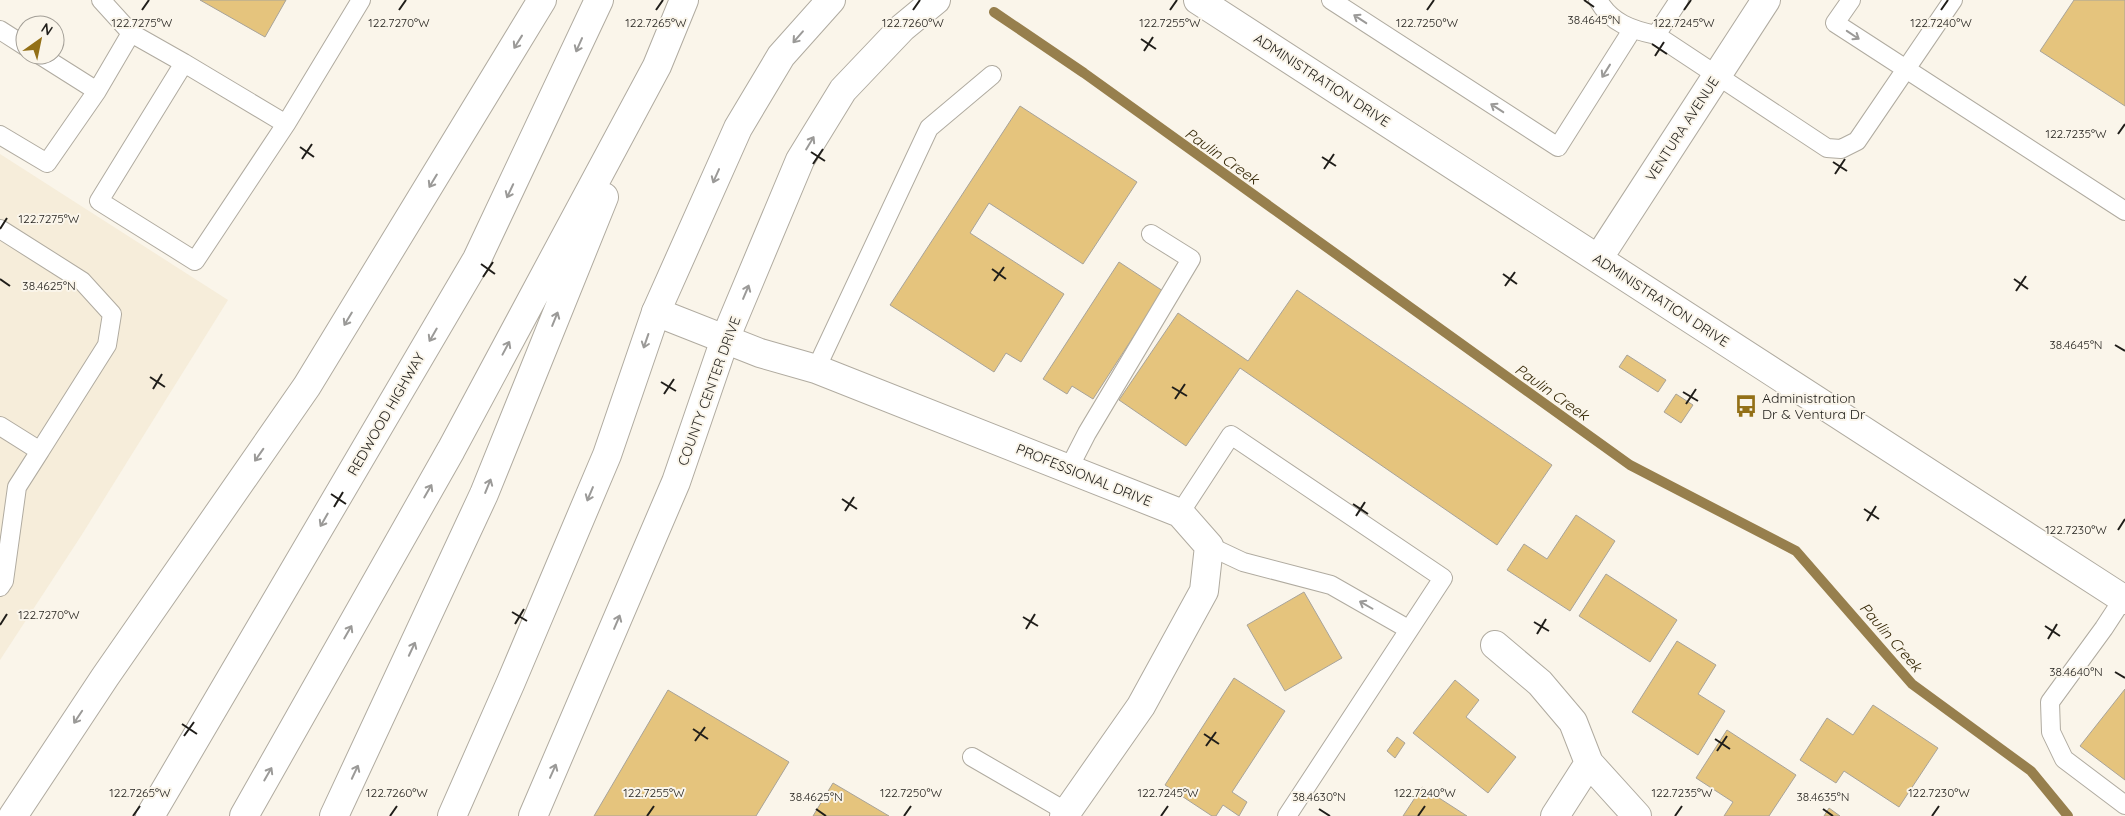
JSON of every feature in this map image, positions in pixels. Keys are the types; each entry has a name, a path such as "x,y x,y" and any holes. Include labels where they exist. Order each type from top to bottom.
{"main road":[{"path":"13,816 105,676 307,386 542,0"},
{"name":"REDWOOD HIGHWAY","path":"150,816 478,259 599,0"},
{"path":"334,816 484,494 684,0"},
{"path":"452,816 607,456 656,312 738,128 781,56 830,0"},
{"name":"COUNTY CENTER DRIVE","path":"533,816 676,482 725,339 800,160 843,90 902,28 936,0"},
{"name":"ADMINISTRATION DRIVE","path":"1198,0 2124,599"},
{"name":"VENTURA AVENUE","path":"1598,259 1766,0"},
{"path":"244,816 451,450 657,66"},
{"name":"PROFESSIONAL DRIVE","path":"656,312 760,353 816,369 1180,514 1209,546"},
{"path":"1066,814 1141,706 1204,591 1209,546"},
{"path":"1495,645 1540,683 1572,722 1589,763 1637,816"},
{"path":"1555,816 1589,763"}],"lane":[{"path":"101,0 131,34 184,63 286,124"},
{"path":"184,63 100,201 196,261 286,124 361,0"},
{"path":"1330,0 1558,147 1632,30"},
{"path":"1598,0 1609,15 1632,30 1656,34 1826,148 1841,150 1856,141 1952,0"},
{"path":"1656,34 1679,0"},
{"path":"1851,0 1835,23 2125,211"},
{"path":"0,30 15,40"},
{"path":"0,135 47,163 97,92 131,34"},
{"path":"55,65 97,92"},
{"path":"816,369 929,128 992,74"},
{"path":"0,230 82,281 112,314 107,345 17,487 4,581 0,587"},
{"path":"1068,468 1086,433 1191,260 1151,234"},
{"path":"0,426 40,452"},
{"path":"1180,514 1231,435 1443,578 1287,816"},
{"path":"1209,546 1243,562 1331,585 1408,629"},
{"path":"2124,599 2050,702 2051,732 2064,759 2125,805"},
{"path":"972,757 1066,814"}],"shaded area":[{"path":"0,154 228,300 81,536 0,660"}],"building":[{"path":"200,0 286,0 265,37"},
{"path":"2074,0 2125,0 2125,106 2040,51"},
{"path":"1020,106 1137,182 1083,264 989,203 970,233 1064,294 1021,362 1006,353 994,372 890,305"},
{"path":"1119,262 1163,291 1093,399 1072,386 1067,394 1043,379"},
{"path":"1297,290 1552,465 1497,545 1240,368 1186,446 1119,400 1178,313 1248,361"},
{"path":"1627,355 1666,380 1658,392 1619,367"},
{"path":"1676,394 1693,405 1681,423 1664,412"},
{"path":"1576,515 1615,541 1570,611 1507,570 1524,544 1547,559"},
{"path":"1606,574 1677,620 1650,662 1579,616"},
{"path":"1304,592 1342,658 1285,691 1247,625"},
{"path":"1677,641 1716,665 1698,694 1725,711 1698,755 1632,712"},
{"path":"1234,678 1285,711 1232,792 1247,802 1239,816 1223,805 1216,816 1212,816 1165,785"},
{"path":"1455,680 1479,700 1466,717 1516,757 1488,793 1413,733"},
{"path":"2125,689 2125,780 2080,746"},
{"path":"668,690 789,762 756,816 594,816"},
{"path":"1873,705 1938,748 1899,807 1844,771 1836,783 1800,760 1827,718 1853,735"},
{"path":"1727,730 1796,775 1769,816 1724,816 1733,802 1696,778"},
{"path":"1397,737 1405,743 1395,758 1387,751"},
{"path":"833,783 889,816 813,816"},
{"path":"1422,787 1467,816 1403,816"},
{"path":"1829,808 1840,816 1824,816"}],"waterway":[{"name":"Paulin Creek","path":"994,12 1084,73 1630,465 1796,551 1912,684 2031,771 2068,816"}],"place":[{"name":"Administration Dr & Ventura Dr","path":"1746,406"}]}
